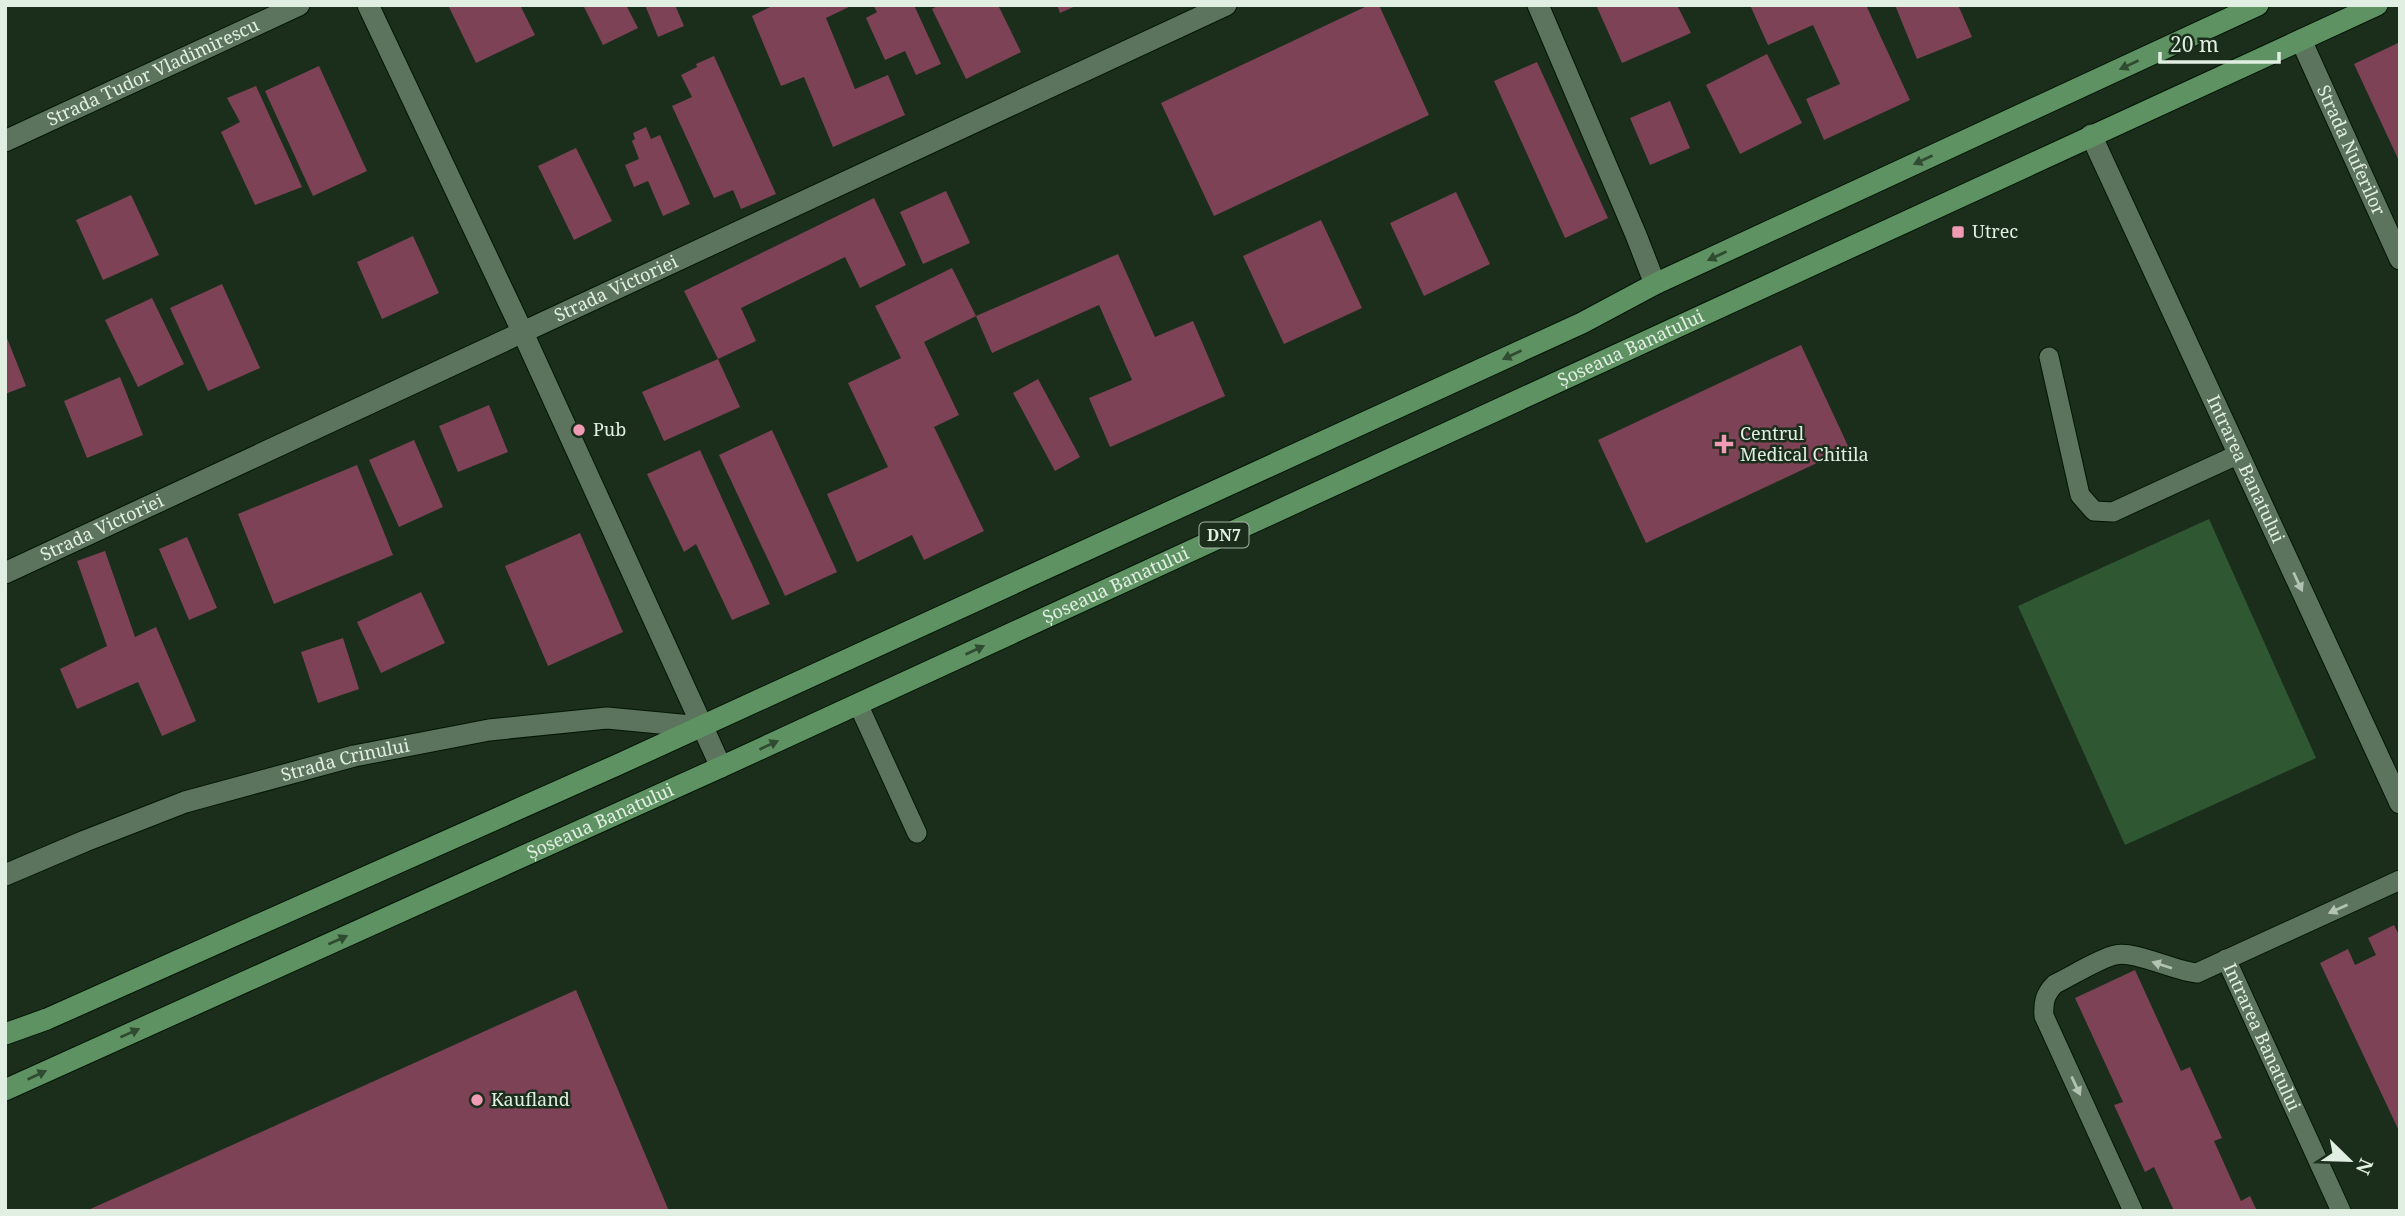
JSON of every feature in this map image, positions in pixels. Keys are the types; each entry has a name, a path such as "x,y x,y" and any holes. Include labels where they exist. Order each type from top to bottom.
{"main road":[{"name":"DN7","path":"5,1034 60,1013 702,727 1582,323 1655,284 2258,5"},
{"name":"Șoseaua Banatului","path":"5,1090 721,767 2377,5"}],"street":[{"name":"Strada Tudor Vladimirescu","path":"5,141 299,5"},
{"path":"369,5 523,333 721,767"},
{"name":"Strada Victoriei","path":"5,573 1226,5"},
{"path":"1538,5 1655,284"},
{"name":"Strada Nuferilor","path":"2301,40 2400,259"},
{"name":"Intrarea Banatului","path":"2091,135 2400,803"},
{"name":"Strada Crinului","path":"5,875 184,802 354,756 489,730 607,718 702,727"}],"lane":[{"path":"2049,357 2080,495 2094,511 2113,512 2239,454"},
{"path":"858,704 917,833"},
{"name":"Intrarea Banatului","path":"2341,1211 2226,959 2400,880"},
{"path":"2133,1211 2044,1016 2043,1004 2047,992 2055,984 2115,955 2134,956 2177,970 2197,973 2226,959"}],"green space":[{"path":"2209,519 2316,758 2125,845 2018,606"}],"building":[{"path":"448,5 520,5 535,35 476,63"},
{"path":"583,5 626,5 638,28 603,45"},
{"path":"645,5 675,5 684,26 658,37"},
{"path":"774,5 853,5 826,18 855,89 888,75 905,115 833,147 804,77 781,86 752,16"},
{"path":"873,5 914,5 941,64 916,75 905,51 885,60 866,18 877,12"},
{"path":"939,5 998,5 1021,52 966,79 932,9"},
{"path":"1057,5 1078,5 1060,13"},
{"path":"1369,5 1379,5 1429,115 1214,216 1161,103"},
{"path":"1596,5 1677,5 1691,33 1622,63"},
{"path":"1750,5 1866,5 1910,100 1824,140 1806,99 1840,84 1813,25 1768,45"},
{"path":"1895,5 1958,5 1972,37 1917,59"},
{"path":"2400,42 2400,163 2354,64"},
{"path":"1767,54 1802,123 1740,154 1706,85"},
{"path":"714,56 776,194 741,209 733,190 714,198 672,106 692,97 681,75"},
{"path":"1537,62 1608,218 1565,238 1494,81"},
{"path":"319,66 367,171 313,196 265,91"},
{"path":"256,86 302,187 255,205 221,132 240,122 227,98"},
{"path":"1670,101 1690,148 1650,165 1630,118"},
{"path":"646,127 651,139 660,135 690,204 663,216 648,181 634,187 625,165 639,159 632,141 635,139 633,133"},
{"path":"576,148 612,221 574,240 538,166"},
{"path":"946,191 970,243 923,264 900,212"},
{"path":"1456,192 1490,264 1424,296 1390,223"},
{"path":"131,195 159,255 103,280 76,220"},
{"path":"874,198 906,265 860,288 845,257 741,308 756,341 718,359 684,291"},
{"path":"1321,220 1362,308 1284,344 1243,256"},
{"path":"413,236 439,293 382,319 357,262"},
{"path":"1118,254 1155,337 1193,321 1225,396 1110,447 1089,398 1132,380 1099,305 992,353 976,316"},
{"path":"952,268 976,316 924,342 959,415 934,427 984,531 924,560 912,535 857,562 827,494 888,467 848,383 901,358 875,306"},
{"path":"222,284 260,368 208,391 170,308"},
{"path":"152,298 184,364 138,387 105,320"},
{"path":"5,333 26,386 5,394"},
{"name":"Centrul Medical Chitila","path":"1801,345 1849,448 1646,543 1598,440"},
{"path":"718,359 740,407 664,441 642,392"},
{"path":"120,377 143,435 87,458 64,401"},
{"path":"1038,379 1080,457 1055,471 1013,393"},
{"path":"489,405 508,452 458,472 439,426"},
{"path":"772,430 837,572 785,596 719,455"},
{"path":"414,440 443,507 399,527 369,460"},
{"path":"700,450 770,604 732,620 696,544 684,552 647,474"},
{"path":"357,465 393,555 274,604 238,514"},
{"path":"580,533 623,632 548,666 505,566"},
{"path":"187,537 217,608 189,620 159,549"},
{"path":"105,551 135,637 156,627 196,721 162,736 138,682 77,709 60,669 107,646 77,561"},
{"path":"421,592 445,643 381,673 357,622"},
{"path":"343,638 359,689 318,703 301,652"},
{"path":"2394,925 2400,937 2400,1133 2320,963 2348,949 2355,965 2376,955 2368,938"},
{"path":"2135,970 2181,1071 2190,1067 2222,1138 2214,1141 2241,1201 2250,1196 2257,1211 2174,1211 2154,1167 2145,1172 2114,1105 2123,1102 2075,998"},
{"name":"Kaufland","path":"576,990 669,1211 86,1211"}],"place":[{"name":"Utrec","path":"1958,232"},
{"name":"Pub","path":"579,430"},
{"name":"Centrul Medical Chitila","path":"1724,444"},
{"name":"Kaufland","path":"477,1100"}]}
